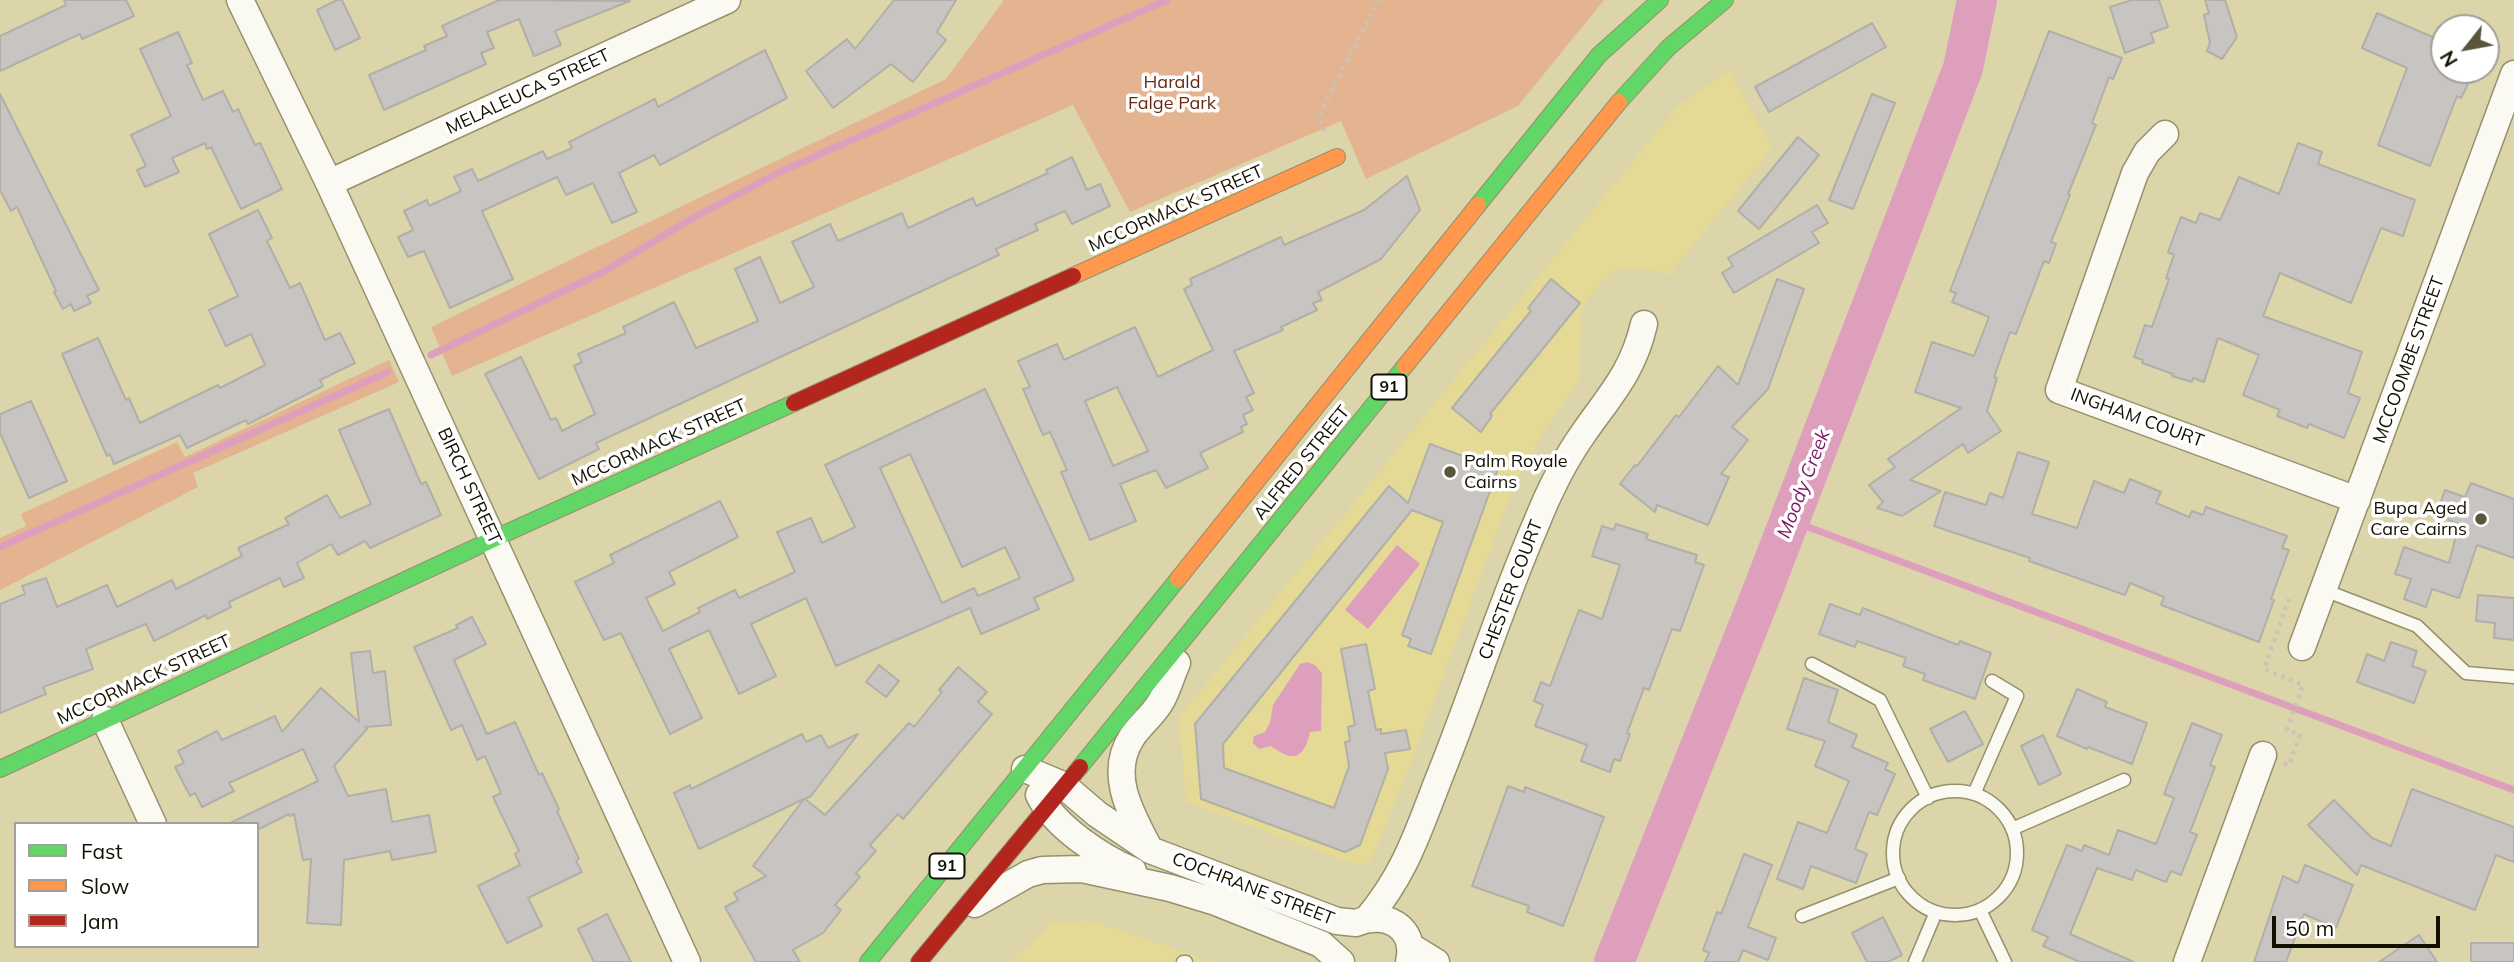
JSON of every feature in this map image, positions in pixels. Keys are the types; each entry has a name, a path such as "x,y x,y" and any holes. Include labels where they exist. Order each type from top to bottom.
{"main road":[{"name":"ALFRED STREET","path":"867,962 1599,55 1660,0"},
{"name":"ALFRED STREET","path":"919,962 1188,635 1630,88 1669,47 1725,0"},
{"name":"MCCORMACK STREET","path":"0,769 494,539 1337,157"}],"street":[{"name":"MELALEUCA STREET","path":"329,183 727,0"},
{"name":"BIRCH STREET","path":"244,4 494,539 687,962"},
{"name":"MCCOOMBE STREET","path":"2302,647 2514,74"},
{"name":"INGHAM COURT","path":"2165,134 2147,152 2135,173 2059,390 2357,500"},
{"name":"CHESTER COURT","path":"1402,870 1465,713 1536,523 1581,436 1614,394 1632,362 1644,324"},
{"name":"COCHRANE STREET","path":"1150,850 1129,809 1121,781 1120,765 1132,736 1161,703 1188,635"},
{"path":"104,720 152,822"},
{"path":"2187,962 2263,755"},
{"name":"COCHRANE STREET","path":"1025,769 1063,785 1097,814 1150,850 1337,921 1361,921 1378,917 1389,920 1399,926 1408,948"},
{"name":"COCHRANE STREET","path":"1025,769 1045,807 1079,838 1125,868 1170,888"},
{"name":"COCHRANE STREET","path":"959,914 1028,874 1042,870 1082,869 1170,888 1213,901 1321,943 1342,962"},
{"path":"1342,962 1343,942 1348,932 1384,898 1402,870"},
{"path":"1402,870 1401,919 1408,948 1436,962"}],"lane":[{"path":"2324,590 2417,626 2466,673 2514,677"},
{"path":"1812,664 1880,700 1928,798"},
{"path":"1974,794 2017,696 1992,681"},
{"path":"2012,829 2124,780"},
{"path":"1958,791 1974,794 1997,807 2012,829 2017,844 2016,865 2009,884 1996,901 1980,910 1957,915 1936,912 1918,903 1904,889 1896,870 1893,851 1897,831 1906,814 1928,798 1939,793 1958,791"},
{"path":"1802,916 1899,878"},
{"path":"1980,910 2005,962"},
{"path":"1915,962 1936,912"}],"path":[{"path":"1337,157 1320,118 1379,0"},
{"path":"2289,765 2300,735 2287,730 2301,689"}],"shaded area":[{"name":"Palm Royale Cairns","path":"1729,71 1772,148 1669,275 1652,270 1617,270 1608,276 1583,304 1579,381 1545,430 1513,488 1414,755 1371,861 1359,866 1186,802 1179,717 1678,106"},
{"path":"1397,545 1420,564 1368,629 1345,610"},
{"path":"1307,662 1315,665 1322,673 1321,731 1310,732 1304,748 1296,756 1285,754 1271,746 1259,749 1253,743 1254,736 1265,732 1270,723 1273,705 1300,664"},
{"path":"1091,921 1214,962 1011,962 1053,922"}],"green space":[{"name":"Harald Falge Park","path":"1004,0 1604,0 1518,106 1366,179 1341,121 1130,212 1073,105 452,376 431,327 946,79"},
{"path":"389,360 399,382 193,473 198,487 0,590 0,538 26,526 21,514 177,442 185,457"}],"building":[{"path":"64,0 126,0 134,16 82,39 80,34 0,71 0,36 66,5"},
{"path":"342,0 360,38 335,50 317,10"},
{"path":"499,0 630,1 555,31 561,45 534,56 519,19 487,32 494,48 481,53 486,64 384,110 369,75 426,50 424,46 447,36 442,26"},
{"path":"894,0 956,0 937,32 946,40 913,82 891,64 833,108 806,71 847,39 855,49"},
{"path":"2132,0 2159,0 2168,27 2151,33 2154,42 2125,53 2110,7"},
{"path":"2205,0 2225,0 2237,37 2222,59 2207,51 2210,43 2204,15 2209,13"},
{"path":"2377,13 2430,36 2430,84 2468,84 2461,98 2457,96 2430,166 2378,145 2407,68 2362,48"},
{"path":"1872,23 1886,47 1769,112 1755,87"},
{"path":"2049,31 2122,58 2113,79 2109,77 2092,123 2096,125 2051,242 2056,244 2049,263 2044,261 2016,334 2010,332 1994,377 1997,378 1987,411 2001,431 1968,453 1963,444 1910,480 1941,491 1902,516 1877,508 1883,502 1869,485 1895,467 1888,459 1961,408 1915,392 1932,342 1974,356 1989,317 1952,302 1956,293 1950,291"},
{"path":"178,32 192,63 187,65 203,100 223,91 233,112 238,109 255,145 260,143 282,189 241,209 211,147 207,149 205,143 172,158 179,172 145,187 137,170 146,166 131,135 171,116 140,49"},
{"path":"765,50 787,98 660,165 654,155 619,173 637,212 612,223 593,183 566,195 557,177 482,211 513,279 450,308 424,251 408,257 398,237 413,230 404,211 427,200 429,206 461,191 454,177 472,169 478,181 543,151 547,159 572,148 569,142 655,99 658,107"},
{"path":"0,94 99,290 87,296 91,303 74,311 71,304 63,309 17,207 11,211 0,190"},
{"path":"1872,94 1895,103 1853,209 1829,200"},
{"path":"1798,137 1819,155 1759,229 1738,211"},
{"path":"2298,143 2322,152 2318,164 2415,200 2403,236 2381,228 2351,303 2280,273 2263,316 2362,352 2348,393 2360,398 2344,438 2309,424 2307,428 2277,416 2280,410 2243,395 2259,355 2218,338 2204,382 2193,378 2192,382 2172,376 2173,374 2142,363 2143,360 2134,357 2145,325 2152,327 2169,279 2166,278 2174,255 2168,252 2181,217 2196,223 2200,213 2220,220 2239,177 2279,194"},
{"path":"1072,157 1087,190 1100,184 1110,206 1072,224 1065,211 1035,224 1038,230 996,249 999,255 596,443 599,449 539,479 485,374 521,357 551,420 556,418 562,431 595,414 574,366 582,362 578,354 626,333 623,327 674,302 696,348 758,321 735,269 760,257 780,303 814,287 792,242 830,224 838,241 902,213 908,228 973,198 976,206 1048,173 1046,170"},
{"path":"1407,176 1420,210 1381,259 1318,292 1322,300 1313,303 1317,310 1281,327 1283,330 1234,351 1254,393 1246,397 1253,410 1243,415 1247,424 1241,427 1243,432 1200,453 1208,468 1166,488 1156,470 1120,484 1136,521 1090,540 1061,472 1067,470 1050,432 1043,435 1023,389 1030,387 1018,361 1057,344 1064,360 1135,327 1158,377 1213,350 1184,289 1192,285 1190,279 1281,237 1284,245 1364,210","holes":["1117,387 1148,451 1113,466 1085,401"]},
{"path":"1817,205 1828,223 1812,232 1819,243 1734,293 1722,273 1733,266 1728,258"},
{"path":"258,210 272,238 267,241 290,288 300,283 325,340 340,333 355,363 320,380 323,386 248,424 246,420 187,448 180,435 114,464 110,454 107,456 62,354 98,338 126,400 129,398 140,423 265,365 251,334 226,346 209,310 238,296 209,234"},
{"path":"1551,279 1580,303 1490,414 1492,416 1481,432 1452,408 1531,311 1528,308"},
{"path":"1777,279 1804,289 1768,389 1732,427 1748,440 1721,474 1729,477 1708,525 1657,505 1655,512 1620,484 1676,415 1679,417 1718,366 1738,385"},
{"path":"985,389 1074,580 1034,598 1039,609 981,634 970,608 836,666 806,598 751,624 776,676 739,694 709,630 669,649 702,718 670,734 621,633 604,640 575,582 614,563 610,555 720,501 738,537 669,572 675,584 646,598 663,631 700,612 698,608 735,590 739,598 795,572 777,532 811,518 822,543 855,527 825,465","holes":["910,454 962,567 1005,547 1020,578 978,596 974,588 942,603 880,468"]},
{"path":"31,401 67,481 29,498 0,433 0,414"},
{"path":"389,409 421,484 426,482 441,515 370,548 365,541 338,555 331,544 297,563 304,578 284,587 280,578 229,602 231,607 207,619 206,615 154,641 146,624 86,649 93,669 43,687 46,694 0,713 0,604 25,594 22,586 46,578 57,607 107,585 117,607 172,580 176,589 242,556 238,548 289,524 285,518 327,495 340,518 371,504 339,430"},
{"path":"1430,444 1498,469 1431,654 1408,646 1411,639 1402,635 1443,522 1412,510 1223,744 1224,768 1334,808 1349,766 1345,742 1350,741 1348,727 1355,725 1341,649 1366,644 1375,689 1368,691 1376,730 1381,729 1381,734 1406,730 1410,749 1385,753 1388,769 1360,845 1345,852 1201,799 1195,724 1389,486 1408,503"},
{"path":"2018,452 2049,462 2032,514 2077,528 2094,481 2124,493 2130,479 2161,492 2156,503 2189,517 2192,511 2203,515 2206,507 2287,536 2282,548 2289,550 2259,642 2161,605 2164,597 2130,583 2125,595 2029,561 2030,558 1934,526 1945,492 1986,505 1990,493 2003,498"},
{"path":"2471,483 2514,499 2514,558 2477,545 2459,598 2432,589 2426,607 2404,599 2411,579 2395,574 2404,547 2449,563 2459,524 2436,515 2445,490 2465,497"},
{"path":"1616,524 1648,534 1646,539 1697,555 1695,562 1704,565 1680,631 1672,629 1649,690 1644,688 1620,761 1614,759 1610,772 1581,761 1587,745 1535,726 1543,705 1534,701 1541,682 1550,686 1579,610 1602,619 1620,565 1592,556 1602,526 1614,530"},
{"path":"2478,595 2514,598 2514,640 2494,638 2495,623 2476,621"},
{"path":"1830,604 1860,615 1863,608 1958,645 1960,641 1991,653 1975,699 1923,680 1925,674 1903,666 1906,658 1857,641 1855,647 1819,634"},
{"path":"472,617 486,644 454,660 487,734 515,722 539,775 542,773 559,809 557,811 579,859 576,861 582,872 528,898 542,926 507,943 478,886 520,865 515,854 519,851 493,797 501,793 485,756 477,760 462,725 451,730 414,647 458,628 456,625"},
{"path":"2391,642 2417,651 2412,666 2426,671 2414,703 2357,682 2367,654 2384,661"},
{"path":"370,651 373,673 385,671 391,725 365,727 367,729 334,766 348,796 386,789 392,822 429,815 436,852 392,860 390,851 344,860 341,925 307,923 311,859 303,860 294,814 259,829 259,822 232,822 318,781 303,749 229,783 234,791 202,807 195,793 190,796 175,767 184,763 178,751 217,731 222,740 275,716 282,732 321,688 359,722 351,653"},
{"path":"879,665 899,681 886,697 866,682"},
{"path":"958,667 987,692 978,702 992,714 903,819 898,814 870,845 876,851 856,873 860,877 835,905 841,910 823,933 793,950 800,962 756,962 725,907 738,900 734,893 766,876 753,866 804,799 699,849 674,793 690,785 691,789 802,734 806,742 821,735 828,748 858,734 811,796 805,799 825,815 909,723 914,727"},
{"path":"1804,678 1838,690 1828,722 1857,735 1852,747 1888,763 1885,769 1895,774 1877,815 1869,812 1855,849 1867,854 1856,883 1811,866 1803,889 1777,879 1798,822 1827,833 1849,781 1815,766 1825,741 1787,729"},
{"path":"2077,689 2107,702 2105,707 2147,723 2132,764 2057,736"},
{"path":"1965,711 1983,744 1948,762 1930,729"},
{"path":"2192,723 2222,735 2210,765 2215,767 2190,832 2197,835 2181,875 2171,871 2166,882 2136,870 2132,880 2097,868 2070,934 2134,962 2080,962 2043,946 2048,937 2032,930 2067,845 2082,851 2084,845 2109,855 2118,830 2156,844 2174,798 2164,794"},
{"path":"2043,735 2061,774 2039,785 2021,746"},
{"path":"1508,786 1524,792 1525,787 1604,817 1563,926 1527,912 1529,906 1472,886"},
{"path":"2412,789 2514,827 2514,862 2496,855 2475,910 2361,865 2357,875 2308,825 2334,800 2372,838 2391,846"},
{"path":"1744,854 1772,865 1748,927 1776,938 1768,960 1743,950 1738,962 1705,962 1709,953 1703,950 1717,912 1721,914"},
{"path":"2305,865 2353,885 2336,928 2304,914 2286,962 2254,962 2283,876 2298,883"},
{"path":"607,914 631,962 594,962 578,929"},
{"path":"1883,917 1902,955 1888,962 1867,962 1852,933"},
{"path":"2419,935 2437,962 2379,962"},
{"path":"2471,943 2514,943 2514,962 2471,962"}],"waterway":[{"path":"431,355 603,272 693,218 780,172 1167,0"},
{"name":"Moody Creek","path":"1614,962 1764,587 1963,68 1977,0"},
{"path":"0,547 388,372"},
{"path":"1789,520 2514,790"}],"traffic: fast":[{"path":"1478,205 1599,55 1660,0"},
{"path":"1619,102 1669,47 1725,0"},
{"path":"1080,767 1405,366"},
{"path":"0,769 515,529 794,403"},
{"path":"868,962 1178,579"}],"traffic: slow":[{"path":"1405,366 1619,102"},
{"path":"1073,276 1337,157"},
{"path":"1178,579 1478,205"}],"traffic: jam":[{"path":"794,403 1073,276"},
{"path":"919,962 1080,767"}],"place":[{"name":"Palm Royale Cairns","path":"1450,472"},
{"name":"Bupa Aged Care Cairns","path":"2481,519"}]}
